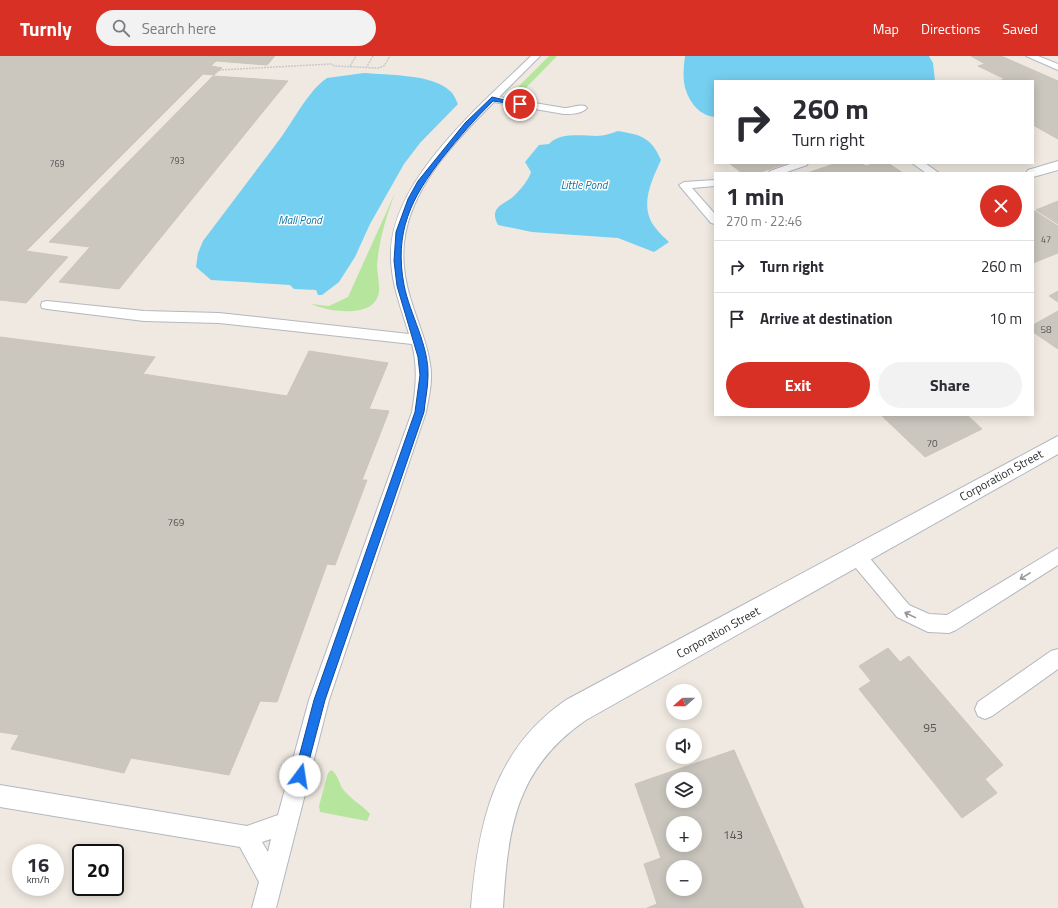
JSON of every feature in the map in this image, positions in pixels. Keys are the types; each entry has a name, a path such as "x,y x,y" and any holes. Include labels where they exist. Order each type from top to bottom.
{"street":[{"path":"1034,173 1058,164"},
{"name":"Corporation Street","path":"487,908 494,838 506,796 526,758 544,735 576,710 1058,444"}],"lane":[{"path":"264,908 270,879 288,822 319,700 419,412 424,375 422,357 401,286 398,261 399,232 411,199 420,183 466,124 536,56"},
{"path":"1030,56 1058,67"},
{"path":"492,99 564,111 574,111 582,108"},
{"path":"777,172 800,164"},
{"path":"919,164 932,172"},
{"path":"714,183 684,185 714,220"},
{"path":"47,305 144,316 219,318 417,340"},
{"path":"856,555 903,611 928,623 949,624 1058,556"},
{"path":"985,709 1058,658"},
{"path":"0,796 247,837 288,822"},
{"path":"247,837 270,879"}],"path":[{"path":"350,66 356,56"},
{"path":"365,68 373,56"},
{"path":"219,70 331,64 335,66 365,68 382,67 390,56"}],"green space":[{"path":"549,56 557,56 520,94 531,98 523,100 513,97 512,95 515,90"},
{"path":"395,193 379,247 377,265 379,293 373,303 366,308 348,311 337,311 311,304 329,306 348,297"},
{"path":"331,770 336,775 345,792 370,814 367,821 320,812 319,806 328,773"}],"water":[{"path":"685,56 929,56 933,63 935,80 714,80 714,117 698,110 690,100 685,88"},
{"name":"Mall Pond","path":"364,73 409,76 433,81 442,85 451,92 458,104 420,143 404,164 370,224 355,257 339,282 322,295 318,295 316,290 294,289 290,285 211,280 196,267 198,253 203,241 282,136 308,97 320,83 327,78"},
{"name":"Little Pond","path":"618,131 644,138 653,146 661,160 651,184 647,201 650,218 654,226 669,242 654,252 618,238 532,232 498,225 495,219 496,210 515,195 527,181 531,172 525,162 539,145 549,144 554,140 565,136 600,136"}],"building":[{"path":"0,56 275,56 267,65 216,61 211,66 222,68 214,75 203,74 26,251 68,257 26,303 0,300"},
{"path":"971,56 1001,56 1058,81 1058,139 1034,126 1034,80 1002,80 1005,79 978,66 985,64"},
{"path":"213,76 288,81 119,289 59,282 90,247 49,242"},
{"path":"730,164 784,164 761,172 741,172"},
{"path":"834,164 863,164 866,166 873,164 890,164 902,172 810,172"},
{"path":"1058,201 1058,224 1036,210"},
{"path":"1034,211 1058,226 1058,253 1034,263"},
{"path":"1058,291 1058,302 1049,296"},
{"path":"1058,311 1058,349 1034,333 1034,324"},
{"path":"0,337 155,357 143,374 287,396 309,351 388,363 369,409 389,411 362,480 367,480 335,565 327,564 277,702 260,701 229,775 131,758 124,773 11,749 19,735 0,732"},
{"path":"882,416 968,416 982,429 925,457"},
{"path":"888,648 900,662 909,656 1003,765 985,779 997,793 962,818 859,689 871,681 859,666"},
{"path":"734,750 804,908 647,908 657,904 644,864 661,858 635,784 666,773 666,808 702,808 702,772 670,772 693,764 702,764 702,761"}],"route":[{"path":"300,776 319,700 372,544 411,436 419,412 423,391 424,375 422,357 406,306 399,273 399,232 411,199 420,183 466,124 492,99 520,104"}]}
